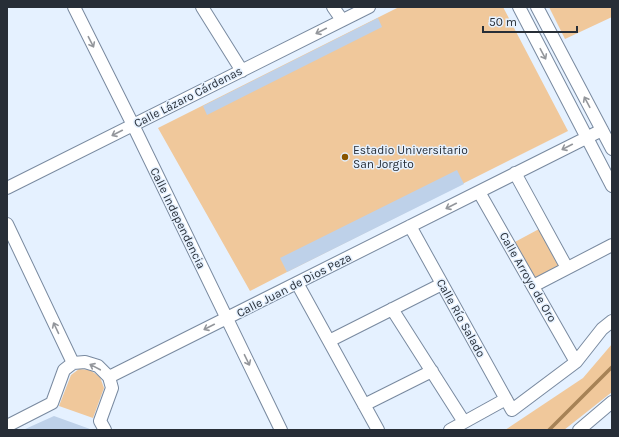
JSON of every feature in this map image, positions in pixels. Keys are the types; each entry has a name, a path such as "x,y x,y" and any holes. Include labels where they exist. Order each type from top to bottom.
{"street":[{"name":"Calle Independencia","path":"74,7 281,430"},
{"path":"202,7 242,71"},
{"path":"333,7 342,20"},
{"name":"Calle Lázaro Cárdenas","path":"7,188 369,7"},
{"path":"519,7 612,186"},
{"path":"537,7 612,149"},
{"name":"Calle Juan de Dios Peza","path":"110,378 602,130"},
{"path":"515,173 568,268"},
{"name":"Calle Arroyo de Oro","path":"479,192 576,362"},
{"path":"7,224 73,364"},
{"name":"Calle Río Salado","path":"410,226 512,410 576,362"},
{"path":"533,286 612,245"},
{"path":"297,283 378,430"},
{"path":"329,341 442,284"},
{"path":"392,309 464,422"},
{"path":"576,362 602,329 612,321"},
{"path":"7,426 52,403 64,370 73,364 86,362 98,366 110,378 112,388 100,421 105,430"},
{"path":"364,405 432,371"},
{"path":"450,430 506,399"},
{"path":"579,430 612,402"}],"shaded area":[{"name":"Estadio Universitario San Jorgito","path":"399,7 503,7 568,131 250,291 158,128"},
{"path":"549,7 612,7 612,17 565,39"},
{"path":"539,229 561,267 535,281 513,243"},
{"path":"612,344 612,392 564,430 505,430 583,378"},
{"path":"79,369 90,370 100,377 104,388 93,418 59,406 71,375"}],"building":[{"path":"378,18 382,27 207,115 203,106"},
{"path":"457,170 464,184 287,272 280,258"},
{"path":"54,416 90,429 90,430 23,430"}],"waterway":[{"path":"549,430 612,367"}],"place":[{"name":"Estadio Universitario San Jorgito","path":"345,157"}]}
